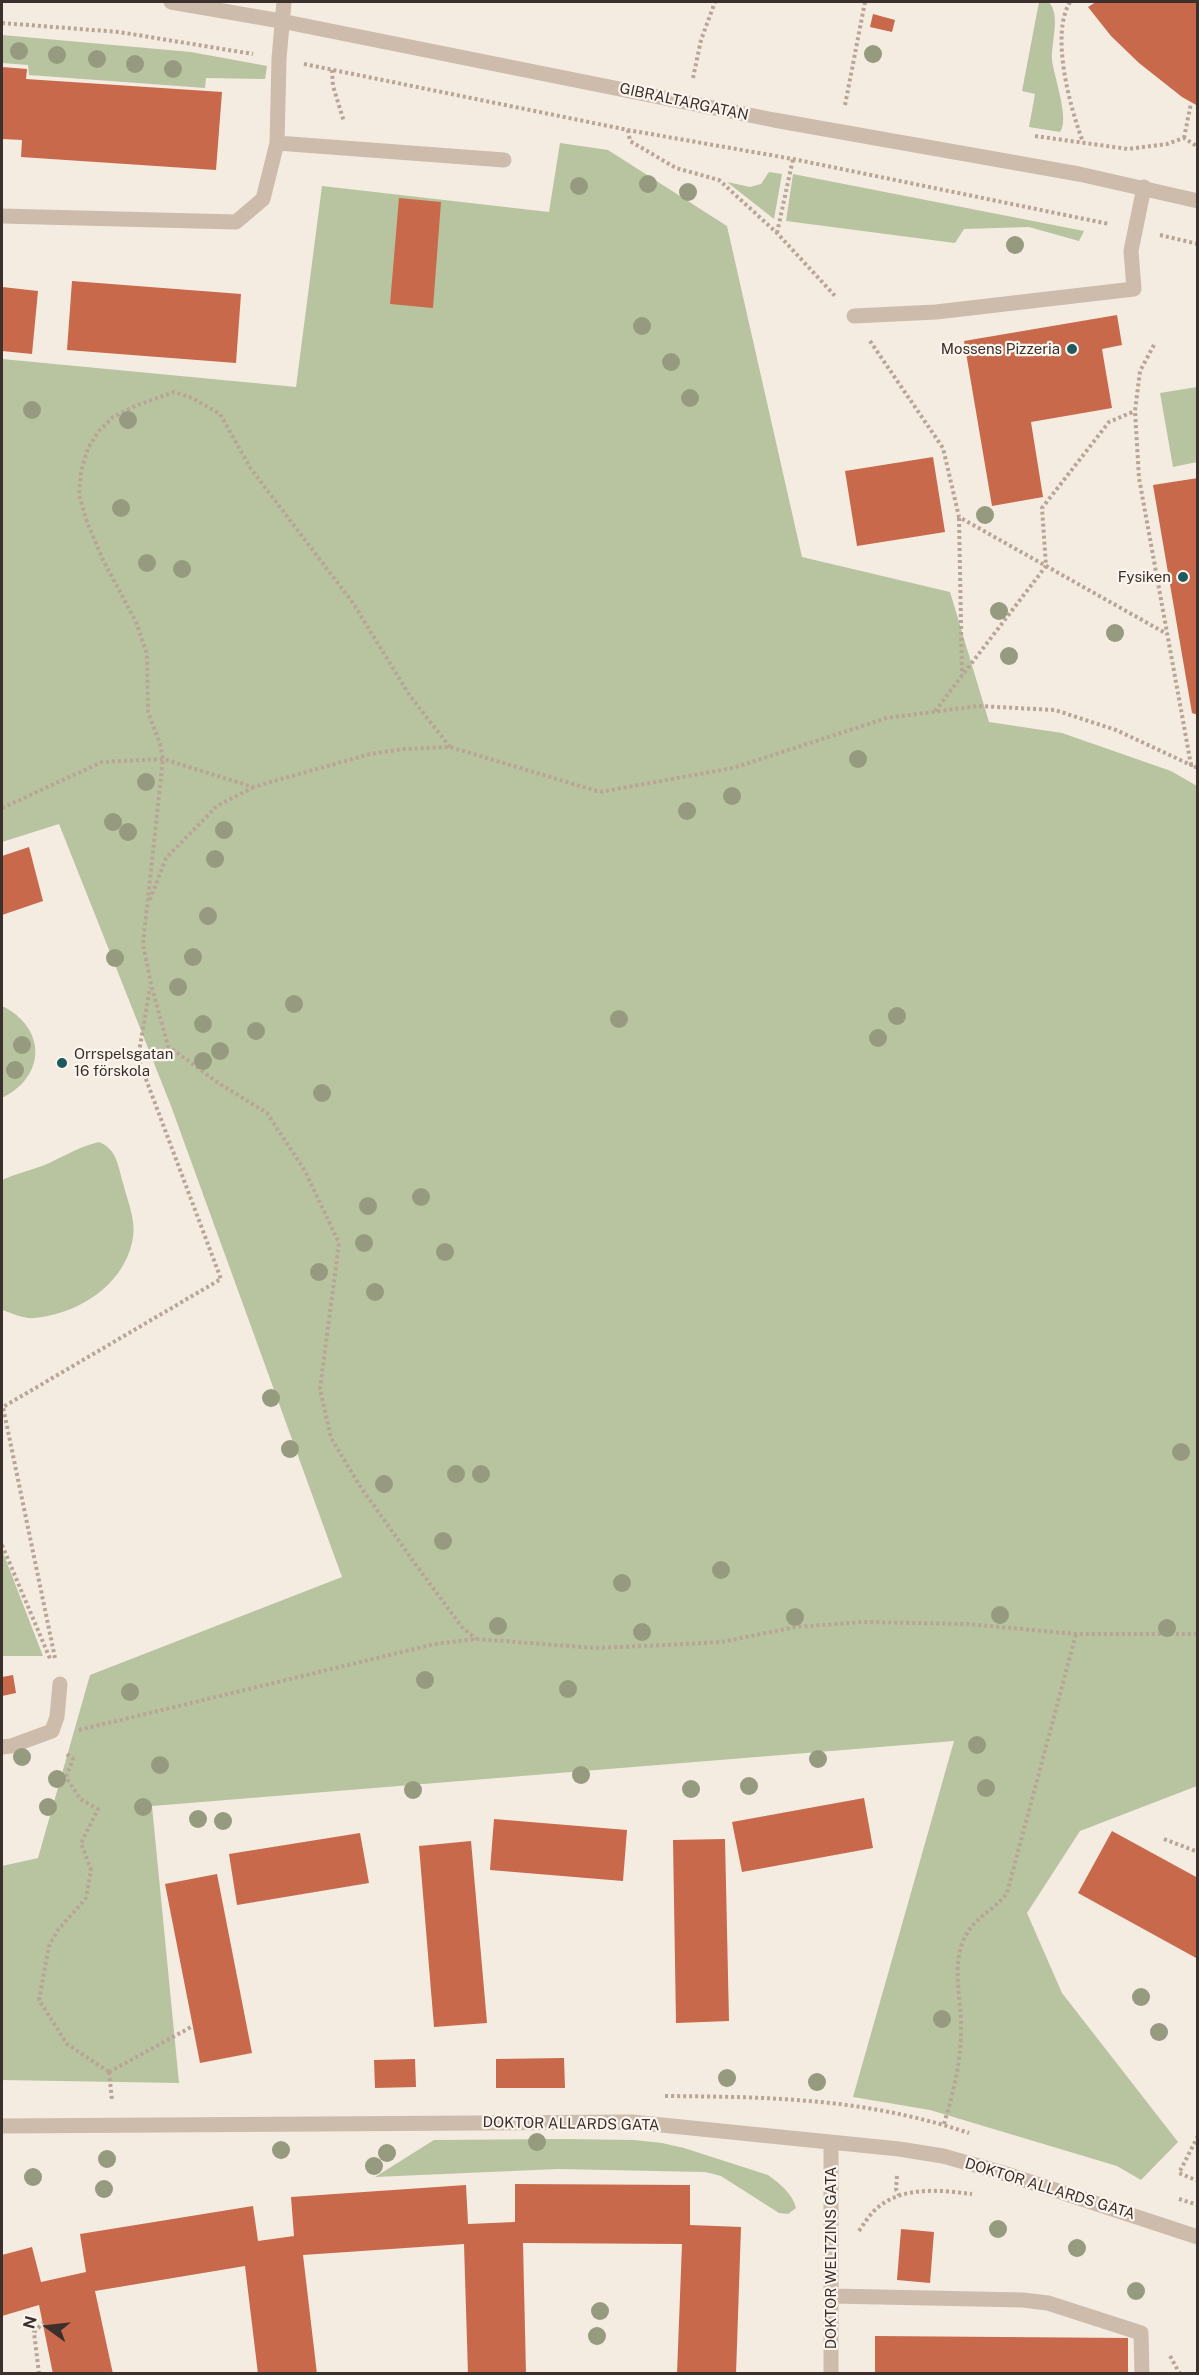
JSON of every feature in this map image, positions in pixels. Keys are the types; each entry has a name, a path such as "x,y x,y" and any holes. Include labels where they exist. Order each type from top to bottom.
{"street":[{"name":"GIBRALTARGATAN","path":"171,2 281,21 889,142 986,156 1144,187 1197,201"},
{"path":"2,216 236,222 263,200 277,143 279,59 284,2"},
{"path":"277,143 504,160"},
{"path":"854,316 936,312 1134,289 1131,251 1144,187"},
{"path":"2,1747 11,1746 48,1732 57,1717 60,1684"},
{"name":"DOKTOR ALLARDS GATA","path":"2,2126 632,2122 899,2149 943,2156 1197,2237"},
{"name":"DOKTOR WELTZINS GATA","path":"831,2142 831,2373"},
{"path":"832,2296 1023,2300 1048,2303 1141,2333 1142,2373"}],"path":[{"path":"693,78 701,40 715,2"},
{"path":"844,108 865,2"},
{"path":"1070,2 1065,10 1062,47 1065,76 1083,143"},
{"path":"2,23 119,32 279,59 628,130 793,159 1197,244"},
{"path":"332,70 333,86 351,148"},
{"path":"1184,138 1191,103"},
{"path":"628,130 630,141 661,160 676,168 719,180 777,233 854,316 943,448 959,517 962,675"},
{"path":"777,233 793,159"},
{"path":"1154,345 1140,371 1135,411 1139,478 1191,765"},
{"path":"450,747 410,696 352,603 251,469 220,414 192,398 174,392 135,406 113,417 99,431 88,448 81,471 79,495 87,522 103,560 136,622 147,654 148,712 163,759 143,944 168,1046 220,1084 267,1113 305,1171 339,1243 320,1389 331,1438 360,1486 416,1565 462,1627 476,1639"},
{"path":"935,712 1046,566 1042,508 1110,422 1135,411"},
{"path":"959,517 1167,634"},
{"path":"148,906 166,858 217,806 253,787 370,754 404,749 450,747 600,792 733,768 887,718 978,706 1055,710 1116,730 1197,766"},
{"path":"2,807 102,762 163,759 253,787"},
{"path":"60,1684 3,1407 221,1279 138,1058 151,984"},
{"path":"2,1545 60,1684"},
{"path":"48,1732 86,1730 435,1644 476,1639 595,1648 657,1646 721,1642 796,1627 862,1622 968,1624 1076,1634 1197,1634"},
{"path":"944,2124 959,2066 961,2029 958,1968 962,1945 972,1924 981,1915 998,1906 1007,1893 1076,1634"},
{"path":"48,1732 73,1760 66,1777 81,1799 98,1809 81,1843 91,1870 86,1898 58,1930 49,1946 39,2000 67,2044 109,2072"},
{"path":"1164,1839 1197,1852"},
{"path":"109,2072 193,2026"},
{"path":"109,2072 112,2100"},
{"path":"1197,2136 1179,2173 1197,2181"},
{"path":"856,2240 858,2231 874,2210 899,2195 920,2191 938,2191 980,2195"},
{"path":"39,2373 34,2332 43,2323"}],"green space":[{"path":"1039,2 1049,2 1053,8 1055,30 1052,60 1062,108 1063,126 1060,132 1029,127 1035,94 1022,91"},
{"path":"2,35 191,52 267,66 265,79 206,78 205,88 29,75 28,65 2,63"},
{"path":"560,143 608,150 727,226 802,557 950,592 989,722 1062,733 1171,771 1197,786 1197,1786 1080,1831 1027,1913 1062,1993 1178,2142 1141,2180 1117,2166 930,2110 853,2097 954,1741 152,1806 179,2083 2,2080 2,1866 38,1858 90,1675 342,1577 171,1106 59,824 2,842 2,359 296,387 322,186 549,212"},
{"path":"769,172 782,174 774,219 727,182 750,187 761,184"},
{"path":"793,174 1084,231 1079,241 1029,227 964,229 955,243 786,221"},
{"path":"1197,387 1197,462 1173,467 1160,393"},
{"path":"2,1006 27,1026 33,1039 35,1052 33,1065 27,1077 17,1089 2,1098"},
{"path":"99,1142 110,1149 116,1159 132,1217 133,1237 129,1254 121,1269 98,1294 67,1310 30,1318 3,1310 2,1180"},
{"path":"2,1550 43,1656 2,1656"},
{"path":"434,2140 634,2140 684,2148 768,2175 789,2194 796,2208 788,2214 779,2213 721,2176 705,2172 558,2169 375,2177"}],"building":[{"path":"1096,2 1198,2 1198,106 1182,97 1139,63 1111,36 1088,7"},
{"path":"873,14 895,20 892,32 870,27"},
{"path":"2,67 27,69 26,79 222,92 216,170 21,157 22,140 2,139"},
{"path":"399,198 441,202 433,308 390,304"},
{"path":"72,281 241,294 236,363 67,350"},
{"path":"2,287 38,291 32,354 2,351"},
{"path":"1117,315 1122,345 1102,349 1112,408 1031,422 1043,497 992,506 964,341"},
{"path":"933,457 945,532 857,546 845,471"},
{"name":"Fysiken","path":"1198,478 1198,715 1192,713 1153,485"},
{"path":"29,847 43,901 2,915 2,856"},
{"path":"13,1675 16,1693 2,1696 2,1677"},
{"path":"864,1798 873,1848 742,1872 732,1822"},
{"path":"494,1819 627,1830 623,1881 490,1870"},
{"path":"1112,1831 1198,1878 1198,1959 1078,1893"},
{"path":"360,1833 369,1883 237,1905 229,1854"},
{"path":"725,1839 729,2021 676,2023 673,1840"},
{"path":"471,1841 487,2023 434,2027 419,1846"},
{"path":"217,1874 252,2053 200,2063 165,1884"},
{"path":"564,2058 565,2088 496,2088 496,2059"},
{"path":"415,2059 416,2087 375,2088 374,2060"},
{"path":"515,2184 690,2185 690,2225 741,2227 736,2374 677,2374 682,2244 523,2243 526,2374 468,2374 464,2244 303,2255 317,2374 258,2374 245,2266 95,2291 113,2374 53,2374 39,2305 2,2316 2,2255 32,2247 41,2282 86,2272 80,2234 253,2206 258,2241 294,2236 291,2197 466,2185 468,2224 515,2222"},
{"path":"901,2229 934,2232 930,2283 897,2280"},
{"path":"875,2336 1128,2338 1128,2374 875,2374"}],"place":[{"name":"Mossens Pizzeria","path":"1072,349"},
{"name":"Fysiken","path":"1183,577"},
{"name":"Orrspelsgatan 16 förskola","path":"62,1063"}]}
